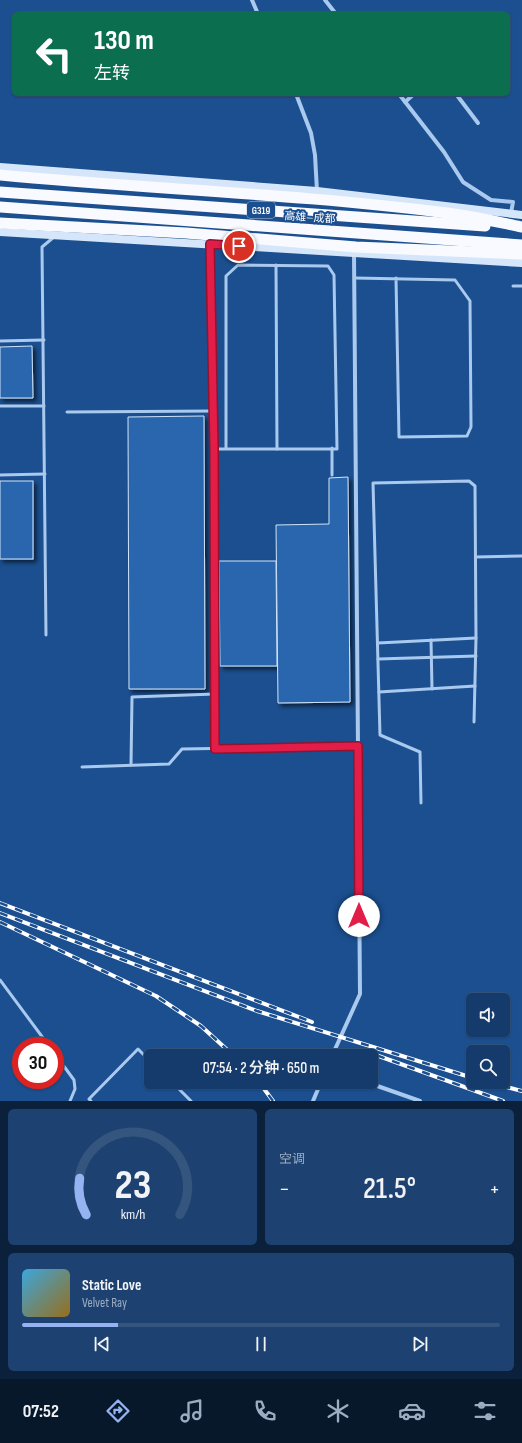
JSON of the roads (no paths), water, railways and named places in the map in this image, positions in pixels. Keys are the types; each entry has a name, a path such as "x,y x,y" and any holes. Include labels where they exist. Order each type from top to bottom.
{"highway":[{"path":"0,175 84,183 316,199 449,213 522,228"},
{"name":"高雄—成都","path":"0,192 522,228"},
{"name":"高雄—成都","path":"0,208 522,245"},
{"path":"0,223 186,233 356,246 522,254"}],"main road":[{"path":"0,167 316,191 522,215"},
{"path":"511,213 522,210"},
{"path":"0,212 522,248"},
{"path":"0,232 522,263"}],"street":[{"path":"252,0 257,12"},
{"path":"325,0 334,12"},
{"path":"297,96 311,133 315,155 316,191"},
{"path":"400,96 444,152 463,182 491,200 513,202 511,213"},
{"path":"405,102 412,96"},
{"path":"458,96 478,123"},
{"path":"336,1049 360,994 354,254"},
{"path":"378,1086 420,1101"},
{"path":"313,1101 318,1089"}],"lane":[{"path":"46,635 42,247 57,236"},
{"path":"210,244 212,411 214,448 215,749"},
{"path":"214,448 336,449 334,275 328,266 238,265 226,276 226,448"},
{"path":"276,265 277,448"},
{"path":"355,278 396,278 455,280 470,302 471,427 467,436 399,437 396,278"},
{"path":"513,286 522,286"},
{"path":"0,341 44,340"},
{"path":"0,406 44,406"},
{"path":"67,412 212,411"},
{"path":"332,448 332,475"},
{"path":"0,475 45,474"},
{"path":"421,803 420,752 380,735 373,482 469,481 475,486 476,656 474,722"},
{"path":"476,557 522,556"},
{"path":"378,643 476,638"},
{"path":"432,640 432,689"},
{"path":"378,658 476,656"},
{"path":"379,692 475,686"},
{"path":"131,765 132,697 215,694"},
{"path":"82,768 169,764 182,749 358,746"},
{"path":"0,980 42,1037"},
{"path":"91,1101 89,1099 138,1049 144,1055"},
{"path":"64,1066 74,1080 75,1089 70,1101"},
{"path":"179,1089 191,1101"}],"railway":[{"path":"0,903 312,1022"},
{"path":"0,913 257,1011 466,1076"},
{"path":"0,922 156,996 201,1026 226,1049"},
{"path":"378,1056 503,1101"},
{"path":"510,1088 522,1091"},
{"path":"264,1089 273,1101"}]}
